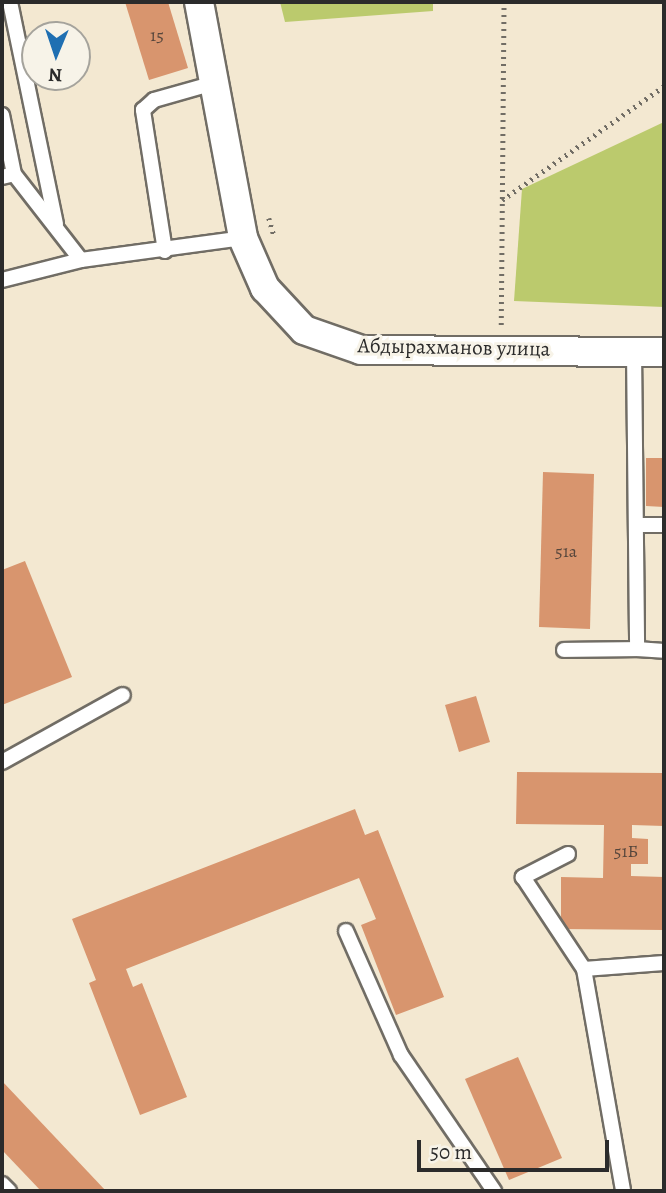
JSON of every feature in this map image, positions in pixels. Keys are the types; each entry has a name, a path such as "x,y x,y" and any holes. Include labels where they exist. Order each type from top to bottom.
{"street":[{"name":"Абдырахманов улица","path":"199,2 243,238 265,288 304,330 361,349 664,352"}],"lane":[{"path":"10,2 57,228"},
{"path":"165,251 141,120 143,110 154,100 214,83"},
{"path":"2,115 8,175 57,228 81,260"},
{"path":"2,280 81,260 165,251 243,238"},
{"path":"634,350 637,649"},
{"path":"636,524 664,525"},
{"path":"564,650 664,651"},
{"path":"2,762 123,695"},
{"path":"568,854 523,877 583,969 623,1191"},
{"path":"346,931 401,1055 494,1191"},
{"path":"583,969 664,963"},
{"path":"2,1184 9,1191"}],"path":[{"path":"501,326 505,2"},
{"path":"501,200 664,86"},
{"path":"268,214 275,241"},
{"path":"488,326 515,326"}],"green space":[{"path":"280,2 433,2 433,11 285,22"},
{"path":"664,122 664,307 514,301 522,189"}],"building":[{"path":"125,2 168,2 188,68 149,80"},
{"path":"646,458 664,458 664,507 646,506"},
{"path":"543,472 594,474 590,629 539,627"},
{"path":"25,561 72,677 2,705 2,570"},
{"path":"476,696 490,742 459,752 445,705"},
{"path":"517,772 664,773 664,826 632,825 632,838 648,839 648,864 631,864 631,876 664,877 664,930 561,929 561,877 603,878 604,825 516,824"},
{"path":"355,809 365,835 378,830 444,997 396,1015 361,925 376,919 359,878 126,969 133,987 142,983 187,1097 140,1115 89,983 96,980 72,919"},
{"path":"518,1057 562,1158 509,1180 465,1079"},
{"path":"2,1081 106,1191 41,1191 2,1150"}]}
